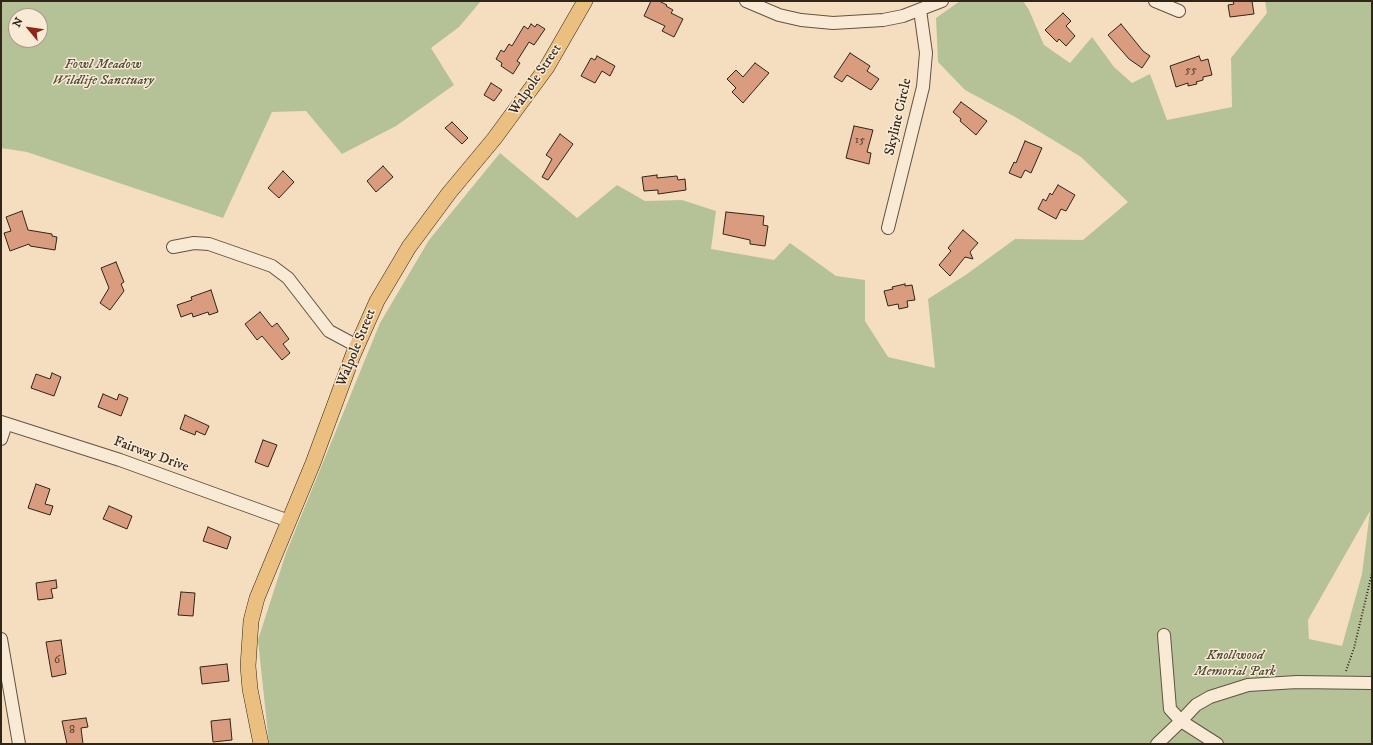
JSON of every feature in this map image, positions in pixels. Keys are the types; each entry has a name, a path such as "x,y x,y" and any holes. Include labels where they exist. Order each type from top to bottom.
{"main road":[{"name":"Walpole Street","path":"261,744 250,689 248,666 252,621 257,598 289,521 357,346 377,301 395,268 450,193 494,140 547,68 585,1"}],"street":[{"path":"746,1 779,15 801,20 833,23 883,20 920,10 942,1"},
{"path":"1155,1 1179,11"},
{"name":"Skyline Circle","path":"888,228 923,87 926,53 920,10"},
{"path":"173,247 194,243 210,244 272,266 288,278 329,331 357,346"},
{"path":"1,439 4,423"},
{"name":"Fairway Drive","path":"4,423 120,460 289,521"},
{"path":"1164,635 1170,709 1181,721 1217,744"},
{"path":"1,639 19,744"},
{"path":"1157,744 1196,705 1210,696 1248,685 1342,681 1372,683"}],"path":[{"path":"1342,681 1354,648 1372,573"}],"green space":[{"name":"Fowl Meadow Wildlife Sanctuary","path":"1,1 481,1 459,27 431,48 454,85 396,126 342,154 306,111 272,112 223,218 27,152 1,148"},
{"name":"Knollwood Memorial Park","path":"960,1 1023,1 1029,10 1044,45 1070,63 1092,37 1114,67 1132,83 1150,74 1167,120 1232,107 1231,58 1267,13 1265,1 1372,1 1372,744 269,744 258,640 286,553 380,323 429,240 500,153 577,218 617,185 645,201 682,200 716,211 711,249 774,260 790,243 836,276 865,280 865,321 888,357 935,368 928,299 967,274 1015,239 1083,240 1128,202 1081,157 1017,118 965,90 938,62 936,18","holes":["1370,511 1362,574 1342,646 1309,639 1308,620"]}],"building":[{"path":"651,1 659,1 667,5 666,6 673,10 671,13 683,19 674,37 662,31 665,26 644,16"},
{"path":"1233,1 1252,1 1254,14 1230,17 1228,5 1234,4"},
{"path":"1063,13 1071,21 1066,26 1075,36 1066,46 1059,39 1057,42 1045,30"},
{"path":"531,24 535,27 537,24 545,29 534,45 529,42 517,61 520,63 513,74 501,66 502,63 496,59 501,50 504,52 509,44 512,46 524,26 528,29"},
{"path":"1121,24 1143,51 1150,56 1142,68 1129,59 1108,35"},
{"path":"850,53 870,66 867,71 879,79 871,90 847,75 842,82 834,77"},
{"path":"597,56 615,66 610,76 602,71 595,83 581,76 591,58 595,60"},
{"path":"1199,56 1201,61 1208,59 1212,75 1203,77 1203,80 1196,82 1197,84 1188,86 1188,83 1176,87 1170,66"},
{"path":"755,63 769,73 743,103 732,92 736,88 727,79 736,70 743,77"},
{"path":"491,83 502,90 494,101 484,95"},
{"path":"961,102 987,121 976,135 960,121 961,119 953,112"},
{"path":"452,122 468,138 462,144 445,128"},
{"path":"854,126 873,130 867,152 871,153 869,164 846,158"},
{"path":"560,134 573,144 548,180 542,177 552,159 546,155"},
{"path":"1025,141 1042,148 1031,173 1025,170 1021,178 1009,173 1014,162 1016,163"},
{"path":"383,166 393,177 376,192 367,181"},
{"path":"283,171 294,182 279,198 268,188"},
{"path":"657,175 657,178 677,176 678,180 685,179 686,190 658,194 658,190 644,191 642,177"},
{"path":"1058,185 1075,195 1066,211 1061,209 1056,219 1038,209 1043,199 1046,201 1050,193 1052,195"},
{"path":"22,211 28,230 52,234 52,236 57,237 55,250 30,246 29,244 10,251 4,233 11,231 6,217"},
{"path":"726,212 764,216 763,225 768,226 765,246 750,244 750,240 723,234"},
{"path":"963,230 978,243 970,252 973,259 965,257 950,276 939,265 951,251 948,248"},
{"path":"116,262 124,282 121,284 124,291 110,310 100,303 109,288 101,268"},
{"path":"905,284 905,286 912,285 915,300 907,301 908,307 899,309 898,304 888,306 884,291 893,289 892,287"},
{"path":"211,290 218,312 209,315 208,312 193,317 192,313 181,317 177,305 192,300 191,297"},
{"path":"260,312 272,327 277,323 289,339 283,344 290,353 282,360 262,336 257,340 245,324"},
{"path":"52,373 61,377 54,396 31,388 36,374 50,379"},
{"path":"103,394 117,400 119,394 128,398 121,416 98,407"},
{"path":"185,415 209,426 205,435 196,431 195,435 180,429"},
{"path":"263,440 277,445 268,467 255,462"},
{"path":"36,484 50,489 45,504 53,506 50,515 28,508"},
{"path":"109,506 132,516 127,529 103,519"},
{"path":"208,527 231,537 227,549 203,541"},
{"path":"56,580 57,588 51,589 53,598 38,600 36,583"},
{"path":"181,592 195,593 193,616 178,615"},
{"path":"61,640 66,674 52,677 46,642"},
{"path":"227,664 229,681 202,684 200,667"},
{"path":"86,718 88,727 81,728 83,744 67,744 62,721"},
{"path":"230,719 232,740 213,742 211,721"}]}
